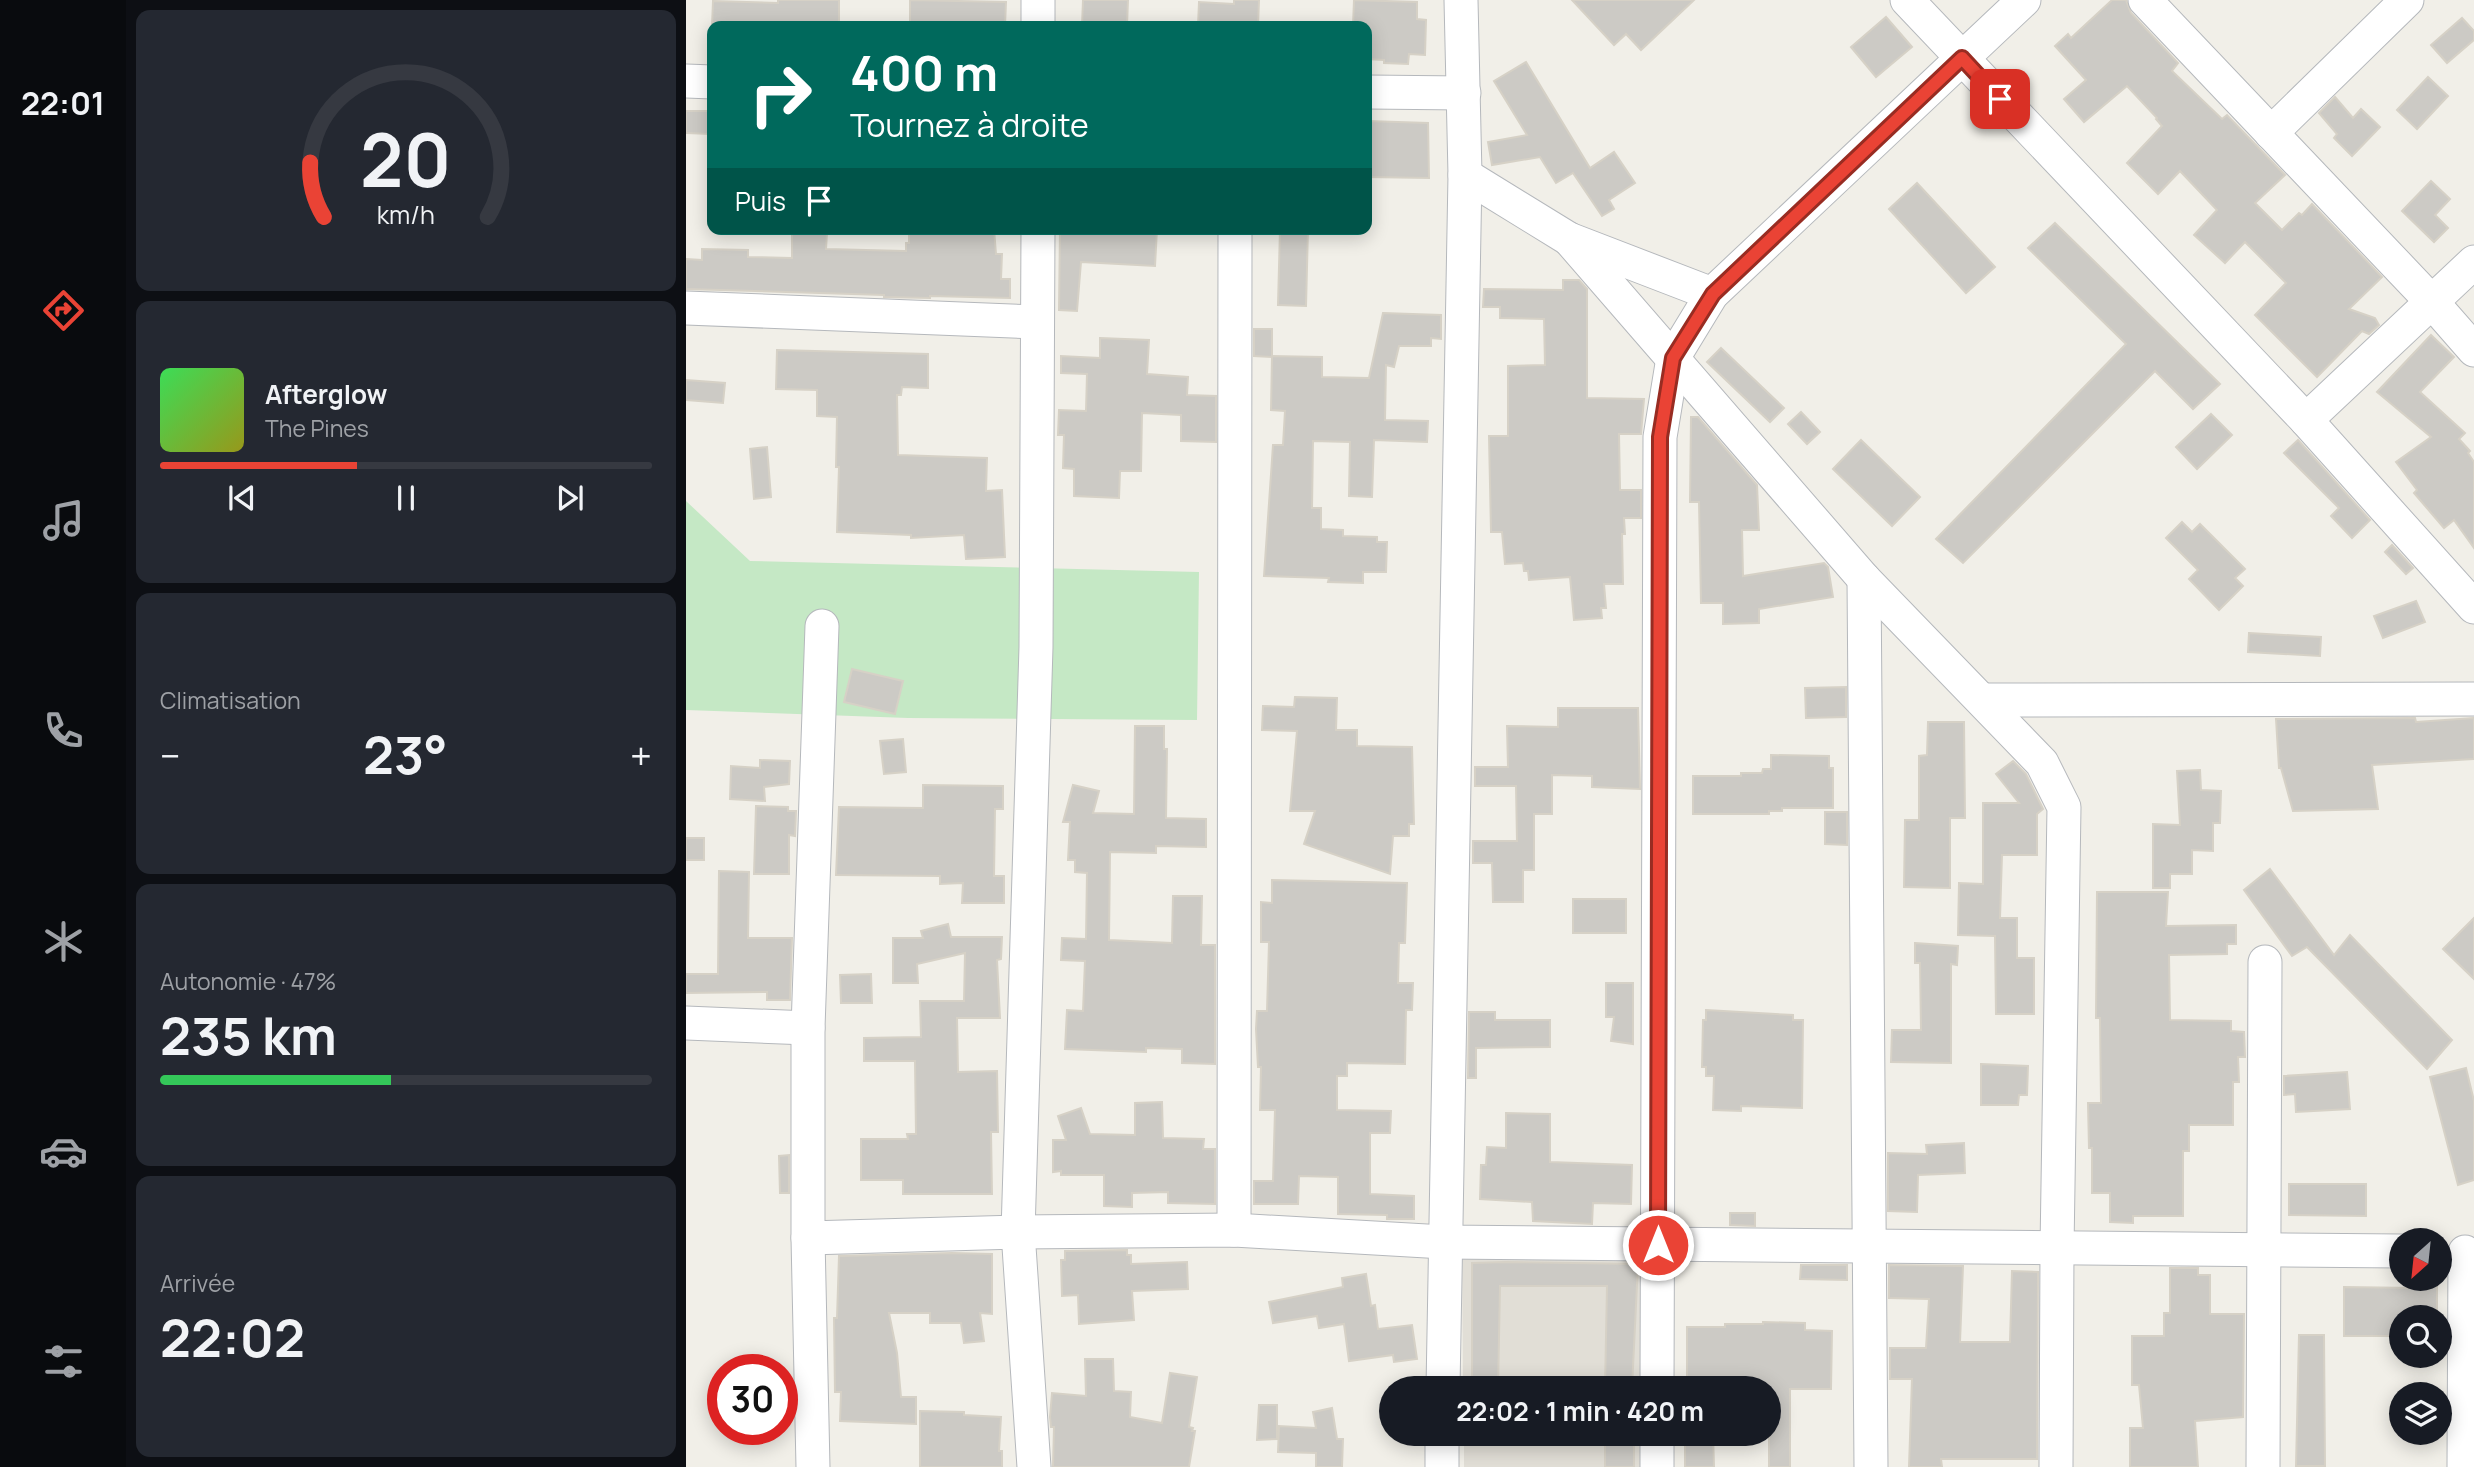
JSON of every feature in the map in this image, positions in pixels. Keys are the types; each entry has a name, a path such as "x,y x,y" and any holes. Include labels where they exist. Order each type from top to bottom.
{"street":[{"path":"1038,0 1038,21"},
{"path":"1443,1376 1465,175 1461,0"},
{"path":"1907,0 2306,420 2474,607"},
{"path":"1657,1376 1660,437 1673,358 1713,294 2024,0"},
{"path":"2145,0 2432,302 2474,350"},
{"path":"2271,133 2407,0"},
{"path":"686,82 707,82"},
{"path":"1372,92 1464,93"},
{"path":"1465,175 1569,239 1713,294"},
{"path":"1034,1467 1018,1232 1036,647 1038,235"},
{"path":"1234,1230 1236,235"},
{"path":"1569,239 1864,579 2042,763 2064,807 2056,1467"},
{"path":"2306,420 2474,262"},
{"path":"686,308 1037,322"},
{"path":"1864,579 1871,1467"},
{"path":"813,1467 808,1238 808,1028 822,626"},
{"path":"1983,700 2474,699"},
{"path":"2263,1467 2265,962"},
{"path":"686,1023 808,1028"},
{"path":"808,1238 1234,1230 1444,1242 2389,1251"},
{"path":"2459,1252 2464,1467"},
{"path":"1442,1446 1442,1467"},
{"path":"1657,1446 1657,1467"}],"shaded area":[{"path":"1462,1251 1647,1255 1644,1376 1463,1376"},
{"path":"1464,1446 1644,1446 1643,1467 1464,1467"}],"green space":[{"path":"686,501 750,561 1199,572 1197,720 908,718 686,710"}],"building":[{"path":"778,0 839,0 839,21 712,21 713,1 778,3"},
{"path":"910,0 1006,2 1005,21 910,21"},
{"path":"1083,0 1128,0 1127,21 1082,21"},
{"path":"1234,0 1259,0 1258,21 1198,21 1199,2 1234,4"},
{"path":"1354,0 1417,2 1417,19 1426,20 1425,55 1409,54 1408,64 1384,63 1384,60 1372,59 1372,21 1353,21"},
{"path":"1572,0 1694,0 1641,50 1626,34 1614,45"},
{"path":"2112,0 2126,0 2131,13 2178,63 2172,71 2222,119 2227,115 2285,175 2255,203 2282,230 2312,204 2382,277 2349,309 2375,318 2379,325 2369,334 2362,331 2317,377 2255,315 2286,283 2245,242 2225,263 2194,235 2217,210 2180,171 2158,194 2127,163 2162,126 2157,118 2127,86 2084,122 2064,99 2086,80 2055,46 2068,34 2071,38"},
{"path":"1886,17 1912,47 1876,77 1851,47"},
{"path":"2462,18 2474,31 2474,40 2447,63 2431,45"},
{"path":"1526,62 1590,168 1614,152 1635,183 1609,200 1614,209 1602,216 1573,173 1556,183 1540,157 1492,165 1488,142 1527,135 1494,81"},
{"path":"2428,77 2448,96 2417,129 2397,110"},
{"path":"2335,97 2353,118 2361,109 2380,127 2352,156 2334,138 2337,134 2319,113"},
{"path":"686,111 707,111 707,134 686,133"},
{"path":"1372,121 1428,123 1429,178 1372,177"},
{"path":"2431,181 2450,199 2435,215 2448,228 2434,242 2402,211"},
{"path":"1917,183 1995,267 1966,293 1889,209"},
{"path":"2055,223 2220,384 2193,409 2155,371 1963,563 1936,539 2126,344 2028,248"},
{"path":"792,235 827,235 826,249 906,251 906,243 909,243 909,235 994,235 996,254 1002,254 1001,279 1010,279 1010,298 884,297 686,289 686,259 702,260 702,249 748,250 748,257 792,258"},
{"path":"1060,235 1157,235 1155,266 1081,262 1077,311 1059,310"},
{"path":"1280,235 1308,235 1306,306 1278,305"},
{"path":"1563,280 1579,280 1587,289 1587,398 1644,399 1641,434 1619,434 1620,490 1641,490 1641,518 1624,518 1623,584 1604,584 1606,608 1601,608 1602,618 1574,620 1570,577 1529,580 1523,563 1505,564 1502,532 1491,532 1489,436 1508,436 1508,366 1545,365 1544,319 1500,318 1500,307 1483,307 1484,289 1563,290"},
{"path":"1383,313 1441,315 1441,339 1431,338 1431,346 1399,346 1394,367 1386,365 1385,420 1428,421 1427,442 1374,440 1372,497 1349,496 1350,442 1313,441 1312,508 1321,508 1321,529 1343,530 1343,536 1377,537 1377,542 1387,542 1386,572 1363,572 1363,583 1328,582 1329,578 1264,576 1273,445 1283,445 1285,411 1271,410 1272,356 1322,357 1322,377 1369,378"},
{"path":"1254,329 1272,329 1272,357 1254,356"},
{"path":"2431,335 2454,357 2420,392 2465,433 2459,439 2470,451 2468,453 2474,462 2474,548 2454,520 2444,528 2414,493 2417,490 2396,462 2431,437 2377,392"},
{"path":"1100,338 1149,340 1147,374 1188,377 1187,395 1216,396 1216,442 1181,441 1181,415 1142,413 1141,471 1120,471 1119,498 1074,496 1074,469 1063,468 1064,435 1058,435 1059,410 1086,411 1087,374 1061,373 1061,356 1100,358"},
{"path":"1721,348 1784,408 1770,422 1707,362"},
{"path":"777,350 928,354 928,388 902,387 901,395 897,395 898,455 987,458 986,491 1002,490 1005,557 966,559 964,535 911,538 911,535 837,532 837,417 817,416 817,390 776,389"},
{"path":"686,380 725,383 723,403 686,400"},
{"path":"1801,412 1820,432 1807,444 1788,424"},
{"path":"2211,414 2232,435 2197,469 2176,447"},
{"path":"1691,417 1698,417 1757,485 1759,530 1742,530 1743,576 1824,563 1828,567 1833,597 1759,609 1759,623 1723,624 1723,603 1701,603 1699,502 1690,502"},
{"path":"1861,440 1920,497 1892,526 1833,469"},
{"path":"2298,440 2370,520 2352,538 2331,516 2339,508 2284,453"},
{"path":"767,447 771,497 754,499 750,449"},
{"path":"2182,522 2192,532 2200,524 2245,569 2235,578 2243,586 2219,610 2189,579 2198,570 2166,538"},
{"path":"2392,545 2413,568 2406,574 2385,552"},
{"path":"2416,601 2425,622 2383,638 2374,616"},
{"path":"2249,633 2321,637 2320,656 2248,652"},
{"path":"852,669 903,681 895,714 844,702"},
{"path":"1846,687 1846,717 1806,718 1805,688"},
{"path":"1295,697 1337,698 1336,730 1357,730 1357,746 1412,747 1414,824 1409,824 1409,836 1393,836 1390,874 1304,844 1315,811 1290,811 1297,731 1262,730 1263,706 1294,707"},
{"path":"1558,708 1638,708 1640,789 1592,787 1592,776 1552,775 1552,814 1534,814 1534,870 1523,870 1523,902 1493,902 1492,863 1473,863 1473,841 1517,841 1516,786 1475,786 1475,767 1508,767 1507,726 1558,727"},
{"path":"2415,718 2416,722 2474,718 2474,759 2372,765 2378,809 2293,811 2279,768 2276,719"},
{"path":"1928,722 1964,722 1965,818 1950,818 1950,888 1904,887 1905,820 1919,820 1919,756 1927,755"},
{"path":"1135,726 1164,726 1164,749 1167,749 1166,818 1206,819 1206,847 1156,846 1156,853 1110,852 1109,940 1172,943 1173,896 1202,896 1201,945 1215,945 1215,1064 1182,1063 1182,1049 1146,1048 1146,1052 1065,1049 1067,1010 1083,1011 1085,961 1061,960 1062,938 1086,939 1087,873 1075,872 1075,860 1068,860 1070,822 1063,822 1073,785 1099,791 1093,813 1134,814"},
{"path":"903,739 906,772 884,774 880,741"},
{"path":"1771,755 1829,756 1829,768 1833,768 1833,808 1782,808 1782,811 1769,811 1769,814 1693,814 1693,776 1762,773 1763,769 1771,769"},
{"path":"760,760 790,761 789,784 764,787 765,801 730,799 731,766 760,768"},
{"path":"2013,761 2026,774 2043,809 2037,814 2037,855 2002,855 2000,918 2017,918 2017,958 2034,958 2034,1014 1996,1014 1995,936 1958,935 1959,883 1983,884 1983,803 2019,803 1996,774"},
{"path":"2200,770 2201,790 2221,791 2220,823 2213,823 2213,851 2192,850 2192,874 2170,874 2170,888 2153,888 2153,824 2180,825 2177,771"},
{"path":"923,785 1003,786 1003,809 995,809 994,876 1004,876 1004,903 962,903 963,883 940,884 940,876 836,875 839,807 923,808"},
{"path":"756,806 788,807 788,811 796,811 795,836 789,835 789,874 754,874"},
{"path":"1825,812 1847,812 1847,845 1825,844"},
{"path":"686,838 704,838 704,860 686,860"},
{"path":"2270,869 2334,955 2350,935 2452,1040 2427,1069 2307,947 2292,956 2244,890"},
{"path":"719,871 749,872 748,938 792,938 790,1000 767,1000 767,992 686,993 686,974 718,974"},
{"path":"1272,880 1407,883 1405,943 1399,943 1398,983 1413,983 1412,1010 1406,1010 1405,1064 1347,1063 1347,1076 1337,1076 1337,1110 1391,1111 1390,1133 1370,1133 1370,1194 1414,1196 1414,1219 1387,1219 1387,1215 1338,1214 1338,1177 1299,1176 1298,1204 1254,1204 1254,1181 1273,1181 1275,1110 1260,1110 1261,1067 1258,1067 1256,1029 1257,1011 1267,1011 1269,942 1261,942 1261,902 1272,903"},
{"path":"2097,892 2168,892 2166,926 2236,925 2236,944 2227,944 2227,954 2169,955 2170,1020 2231,1021 2231,1031 2244,1032 2245,1057 2238,1057 2239,1082 2233,1082 2233,1125 2189,1125 2189,1151 2183,1151 2183,1216 2133,1216 2133,1223 2110,1222 2110,1193 2092,1193 2088,1103 2101,1103 2100,1018 2096,1018"},
{"path":"1573,899 1626,899 1626,933 1573,933"},
{"path":"2474,918 2474,979 2443,949"},
{"path":"948,924 951,937 1002,937 1001,959 997,960 1000,1018 957,1018 958,1072 997,1071 998,1132 991,1132 992,1194 903,1194 903,1180 861,1180 861,1139 908,1139 907,1134 916,1134 915,1061 864,1061 864,1038 921,1037 920,1001 964,1001 965,953 917,964 918,983 893,983 893,938 923,938 921,931"},
{"path":"1915,943 1958,946 1957,965 1951,964 1951,1063 1891,1062 1892,1030 1921,1030 1920,963 1915,963"},
{"path":"871,974 872,1003 841,1003 840,975"},
{"path":"1606,983 1633,983 1633,1044 1611,1041 1614,1017 1606,1017"},
{"path":"1706,1010 1793,1015 1793,1020 1803,1020 1802,1108 1741,1106 1741,1111 1713,1110 1714,1076 1706,1076 1706,1067 1702,1067 1703,1020 1706,1020"},
{"path":"1469,1012 1495,1012 1495,1020 1550,1020 1550,1047 1476,1048 1476,1078 1468,1078"},
{"path":"1981,1064 2028,1066 2027,1095 2019,1095 2018,1105 1981,1105"},
{"path":"2466,1068 2474,1101 2474,1180 2458,1185 2430,1077"},
{"path":"2347,1072 2350,1109 2296,1112 2295,1094 2284,1095 2284,1076"},
{"path":"1162,1102 1163,1138 1204,1139 1203,1149 1215,1149 1215,1204 1168,1203 1168,1192 1132,1193 1132,1207 1104,1206 1104,1175 1061,1175 1061,1171 1053,1172 1053,1140 1066,1140 1058,1116 1081,1108 1090,1134 1135,1135 1135,1103"},
{"path":"1506,1113 1550,1114 1550,1162 1632,1165 1631,1204 1593,1203 1592,1224 1533,1221 1532,1202 1480,1199 1481,1165 1486,1165 1487,1147 1506,1148"},
{"path":"1964,1143 1965,1173 1918,1175 1917,1212 1888,1211 1888,1153 1927,1154 1926,1145"},
{"path":"789,1155 789,1193 780,1193 779,1156"},
{"path":"2289,1184 2366,1184 2366,1216 2289,1215"},
{"path":"1730,1213 1755,1213 1755,1226 1730,1225"},
{"path":"1127,1250 1127,1255 1131,1255 1131,1264 1187,1262 1188,1289 1132,1291 1134,1320 1079,1324 1078,1295 1062,1296 1061,1260 1065,1260 1065,1251"},
{"path":"992,1254 992,1314 980,1313 984,1341 964,1343 961,1323 930,1323 930,1313 889,1313 897,1353 901,1397 916,1397 916,1424 840,1421 841,1392 835,1392 834,1318 837,1318 839,1256"},
{"path":"1472,1263 1638,1264 1633,1376 1605,1376 1607,1286 1500,1286 1498,1376 1472,1376"},
{"path":"1801,1265 1847,1265 1847,1280 1800,1279"},
{"path":"1889,1265 1963,1266 1960,1342 2010,1342 2012,1271 2038,1272 2037,1459 1941,1459 1942,1467 1909,1467 1912,1379 1890,1379 1890,1348 1926,1348 1929,1299 1889,1298"},
{"path":"2170,1268 2198,1268 2198,1275 2210,1275 2210,1314 2244,1314 2243,1417 2195,1421 2198,1467 2130,1467 2130,1428 2143,1428 2139,1385 2132,1385 2132,1336 2164,1336 2164,1313 2170,1313"},
{"path":"1366,1274 1371,1306 1375,1305 1378,1329 1412,1325 1417,1359 1394,1362 1393,1355 1349,1361 1344,1324 1319,1328 1317,1316 1273,1323 1269,1302 1343,1287 1342,1278"},
{"path":"2344,1287 2389,1288 2389,1292 2437,1292 2437,1305 2389,1305 2389,1336 2344,1336"},
{"path":"1805,1323 1805,1330 1832,1331 1831,1389 1790,1389 1790,1467 1769,1467 1769,1446 1781,1446 1781,1376 1687,1376 1687,1327"},
{"path":"2299,1335 2324,1335 2325,1466 2296,1466"},
{"path":"1085,1359 1113,1359 1114,1391 1131,1392 1130,1417 1162,1423 1170,1373 1197,1377 1189,1427 1195,1431 1189,1467 1053,1467 1054,1427 1051,1427 1050,1417 1052,1393 1086,1396"},
{"path":"1259,1405 1277,1405 1277,1439 1257,1440"},
{"path":"1332,1408 1337,1439 1343,1439 1342,1467 1316,1467 1316,1453 1278,1452 1279,1426 1316,1428 1313,1412"},
{"path":"920,1411 964,1412 964,1415 1001,1417 999,1451 1002,1451 1002,1467 920,1467"},
{"path":"1605,1446 1634,1446 1634,1467 1605,1467"},
{"path":"1685,1446 1713,1446 1714,1467 1685,1467"}],"route":[{"path":"1658,1245 1660,437 1673,358 1713,294 1962,58 2000,99"}]}
